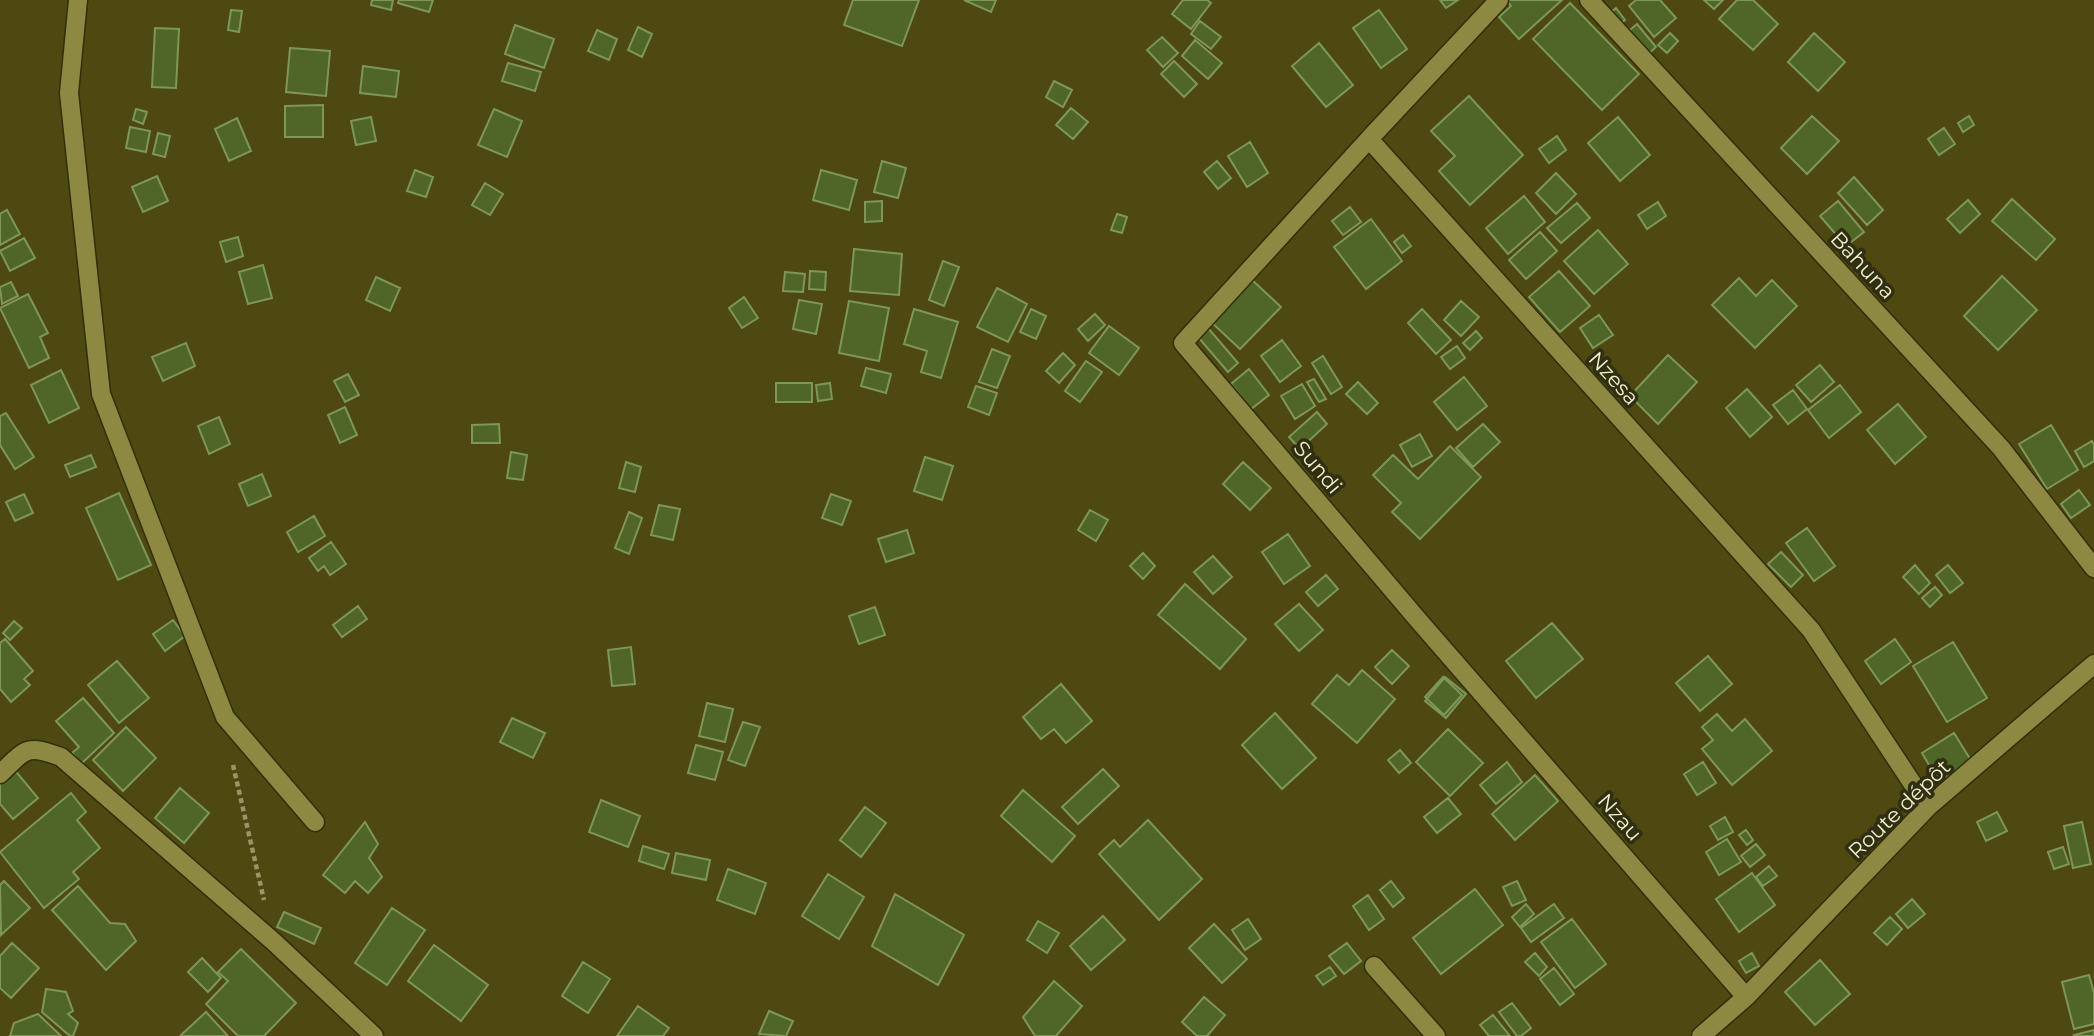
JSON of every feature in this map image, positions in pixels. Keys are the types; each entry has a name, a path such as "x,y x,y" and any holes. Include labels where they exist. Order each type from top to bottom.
{"street":[{"path":"78,0 69,93 101,394 225,717 316,822"},
{"path":"1369,139 1499,0"},
{"name":"Bahuna","path":"1589,0 2001,449 2094,568"},
{"name":"Sundi","path":"1369,139 1183,343 1419,621"},
{"name":"Nzesa","path":"1369,139 1811,631 1928,807"},
{"name":"Nzau","path":"1419,621 1746,997"},
{"name":"Route dépôt","path":"1746,997 1928,807 2094,664"},
{"path":"0,774 21,754 38,749 61,757 274,942 374,1036"},
{"path":"1374,966 1436,1036"},
{"path":"1701,1036 1746,997"}],"path":[{"path":"232,763 274,942"}],"building":[{"path":"372,0 393,0 391,10 371,5"},
{"path":"399,0 433,0 429,12 398,3"},
{"path":"853,0 919,0 902,46 844,25"},
{"path":"964,0 996,0 991,12"},
{"path":"1183,0 1207,0 1211,3 1191,29 1172,14"},
{"path":"1440,0 1458,0 1446,8"},
{"path":"1506,0 1562,0 1519,39 1499,17 1511,6"},
{"path":"1636,0 1660,0 1676,18 1654,37 1629,6"},
{"path":"1704,0 1723,0 1714,9"},
{"path":"1737,0 1753,0 1778,24 1753,50 1719,19"},
{"path":"1570,3 1639,74 1602,110 1533,39"},
{"path":"1616,8 1625,20 1617,26 1609,14"},
{"path":"231,10 242,11 239,32 228,30"},
{"path":"1379,10 1407,49 1381,68 1353,28"},
{"path":"1200,21 1221,37 1211,49 1191,34"},
{"path":"1637,24 1656,47 1645,57 1625,34"},
{"path":"515,25 554,39 544,68 505,54"},
{"path":"638,27 652,34 642,57 628,50"},
{"path":"155,28 179,29 176,88 152,87"},
{"path":"597,30 617,39 609,60 588,51"},
{"path":"1670,33 1678,41 1667,53 1658,45"},
{"path":"1814,33 1845,62 1818,91 1788,62"},
{"path":"1162,37 1178,53 1163,67 1147,50"},
{"path":"1195,40 1222,63 1208,79 1182,56"},
{"path":"1319,43 1353,85 1326,107 1292,66"},
{"path":"290,48 330,51 326,96 286,92"},
{"path":"1174,61 1197,84 1184,97 1161,74"},
{"path":"508,63 541,72 535,91 502,81"},
{"path":"363,66 399,71 396,97 360,93"},
{"path":"1054,81 1072,90 1063,107 1046,97"},
{"path":"1469,96 1523,155 1470,205 1439,171 1455,156 1431,131"},
{"path":"323,105 323,137 285,137 285,106"},
{"path":"1071,108 1088,122 1073,139 1056,125"},
{"path":"136,109 147,112 143,124 133,120"},
{"path":"494,109 522,121 507,157 478,145"},
{"path":"1812,116 1839,141 1807,174 1781,148"},
{"path":"1969,116 1974,125 1963,132 1958,123"},
{"path":"371,117 376,141 356,145 351,121"},
{"path":"1618,117 1650,155 1620,181 1588,143"},
{"path":"237,118 251,151 229,161 215,129"},
{"path":"130,127 150,131 146,152 126,148"},
{"path":"1944,128 1955,144 1939,155 1928,139"},
{"path":"158,133 170,136 165,157 153,154"},
{"path":"1557,136 1566,150 1549,163 1539,149"},
{"path":"1250,142 1268,173 1247,187 1228,156"},
{"path":"882,161 906,168 898,198 874,192"},
{"path":"1217,161 1231,178 1218,189 1204,172"},
{"path":"415,170 433,177 426,197 407,191"},
{"path":"821,170 857,180 849,210 813,200"},
{"path":"1556,173 1576,194 1556,214 1536,193"},
{"path":"157,176 168,201 143,212 132,187"},
{"path":"1854,177 1883,210 1867,225 1838,193"},
{"path":"485,183 503,194 490,215 472,205"},
{"path":"1524,196 1545,222 1508,254 1486,228"},
{"path":"2012,199 2055,239 2036,260 1992,221"},
{"path":"1968,200 1980,214 1960,233 1947,219"},
{"path":"882,201 882,221 865,222 865,202"},
{"path":"1838,201 1864,232 1846,246 1820,216"},
{"path":"1658,202 1666,216 1647,229 1638,215"},
{"path":"1577,203 1590,218 1561,243 1547,228"},
{"path":"1350,207 1361,222 1343,235 1332,221"},
{"path":"7,210 20,234 0,245 0,214"},
{"path":"1117,214 1127,217 1122,233 1111,230"},
{"path":"1371,219 1402,261 1366,289 1334,247"},
{"path":"1598,230 1628,264 1594,294 1564,261"},
{"path":"1540,232 1557,251 1526,279 1509,260"},
{"path":"1403,235 1411,246 1402,253 1394,242"},
{"path":"238,237 243,256 226,262 220,242"},
{"path":"24,238 35,258 10,271 0,251"},
{"path":"854,249 902,254 899,295 850,291"},
{"path":"943,261 959,267 944,306 929,300"},
{"path":"263,265 272,298 248,304 239,272"},
{"path":"810,271 826,272 825,290 809,289"},
{"path":"1559,271 1590,306 1560,332 1529,297"},
{"path":"785,272 805,274 803,292 783,291"},
{"path":"2002,276 2037,310 1998,350 1964,316"},
{"path":"376,277 400,288 390,311 366,300"},
{"path":"1250,278 1281,307 1240,349 1210,321"},
{"path":"1739,278 1756,296 1772,280 1797,306 1755,348 1712,305"},
{"path":"11,282 18,296 2,304 0,287"},
{"path":"997,288 1027,304 1008,342 977,327"},
{"path":"28,294 48,333 40,337 49,358 29,368 0,308"},
{"path":"744,297 758,318 742,328 729,308"},
{"path":"799,300 822,304 816,334 793,329"},
{"path":"849,301 889,308 879,361 839,353"},
{"path":"1461,301 1479,317 1461,336 1444,320"},
{"path":"914,309 958,322 941,378 921,372 927,351 904,344"},
{"path":"1031,309 1046,316 1036,339 1020,332"},
{"path":"1422,309 1451,340 1436,354 1408,323"},
{"path":"1095,314 1105,325 1088,341 1078,329"},
{"path":"1599,315 1613,335 1593,348 1580,328"},
{"path":"1109,326 1139,348 1119,375 1089,353"},
{"path":"1208,328 1238,363 1228,372 1198,337"},
{"path":"1476,331 1482,338 1470,350 1463,343"},
{"path":"1282,340 1301,366 1280,382 1261,356"},
{"path":"186,343 195,366 163,381 152,357"},
{"path":"1457,346 1465,358 1450,369 1441,357"},
{"path":"992,349 1010,356 997,388 979,382"},
{"path":"1063,353 1075,365 1059,383 1046,371"},
{"path":"1668,355 1697,382 1658,424 1630,396"},
{"path":"1323,356 1342,387 1331,394 1312,363"},
{"path":"1086,361 1102,372 1080,402 1065,391"},
{"path":"1820,365 1834,382 1811,402 1796,385"},
{"path":"866,368 891,374 886,393 861,386"},
{"path":"1249,369 1269,395 1251,409 1231,384"},
{"path":"61,370 79,408 49,423 31,385"},
{"path":"348,374 359,395 345,402 334,381"},
{"path":"1464,377 1487,406 1457,430 1434,402"},
{"path":"1314,379 1326,399 1319,402 1307,382"},
{"path":"1358,382 1378,403 1367,414 1346,394"},
{"path":"776,383 812,383 812,402 776,402"},
{"path":"830,383 832,399 818,401 816,385"},
{"path":"1302,384 1315,406 1295,419 1281,396"},
{"path":"1840,385 1861,412 1829,438 1808,410"},
{"path":"976,386 997,393 989,415 968,407"},
{"path":"1747,389 1772,417 1750,437 1726,408"},
{"path":"1793,390 1807,409 1788,424 1773,405"},
{"path":"1898,404 1926,437 1895,464 1867,430"},
{"path":"345,407 357,435 340,443 328,415"},
{"path":"1317,412 1327,424 1300,449 1289,437"},
{"path":"6,413 34,457 15,469 0,445 0,416"},
{"path":"219,417 230,444 209,454 198,426"},
{"path":"499,424 500,443 472,443 472,425"},
{"path":"1483,424 1500,442 1473,467 1456,448"},
{"path":"2051,425 2078,470 2047,489 2019,444"},
{"path":"1420,434 1432,456 1412,467 1400,445"},
{"path":"2092,441 2094,461 2084,467 2075,451"},
{"path":"1450,446 1481,477 1420,539 1392,512 1401,503 1373,475 1393,455 1418,479"},
{"path":"511,452 527,455 523,480 507,478"},
{"path":"91,455 96,467 70,477 65,465"},
{"path":"925,457 953,466 942,500 914,491"},
{"path":"626,462 641,467 635,492 619,488"},
{"path":"1243,462 1271,488 1250,510 1223,484"},
{"path":"262,474 271,496 248,506 239,484"},
{"path":"2079,490 2090,505 2071,518 2061,504"},
{"path":"119,493 151,565 118,580 86,508"},
{"path":"24,494 33,513 15,521 6,502"},
{"path":"831,494 851,501 842,525 822,518"},
{"path":"659,505 680,509 673,540 651,535"},
{"path":"1090,510 1108,520 1096,541 1078,530"},
{"path":"629,512 642,518 629,554 615,548"},
{"path":"314,516 325,536 298,552 287,532"},
{"path":"1807,528 1835,566 1814,581 1786,543"},
{"path":"907,530 914,553 886,562 878,539"},
{"path":"1288,534 1310,566 1284,584 1262,552"},
{"path":"331,542 346,564 330,575 324,566 318,571 309,558"},
{"path":"1781,552 1803,575 1791,587 1768,564"},
{"path":"1143,553 1155,566 1143,579 1130,566"},
{"path":"1213,556 1232,577 1213,594 1194,572"},
{"path":"1915,565 1930,583 1919,594 1903,577"},
{"path":"1948,565 1963,583 1950,593 1936,575"},
{"path":"1326,575 1338,589 1318,606 1306,592"},
{"path":"1185,584 1246,639 1220,669 1158,615"},
{"path":"1935,587 1942,595 1930,607 1922,598"},
{"path":"1299,604 1323,630 1299,651 1275,624"},
{"path":"358,606 367,619 342,637 333,625"},
{"path":"875,607 885,635 859,644 849,616"},
{"path":"173,620 185,636 165,651 153,634"},
{"path":"14,621 22,628 10,640 3,633"},
{"path":"1552,623 1583,659 1536,698 1506,661"},
{"path":"5,639 33,671 24,679 30,685 11,702 0,689 0,643"},
{"path":"1895,639 1911,662 1881,684 1865,661"},
{"path":"1953,642 1987,698 1947,722 1913,666"},
{"path":"631,647 635,684 612,686 608,650"},
{"path":"1392,650 1409,666 1392,684 1375,667"},
{"path":"1708,656 1732,684 1700,711 1676,683"},
{"path":"117,661 149,698 119,723 88,685"},
{"path":"1362,670 1395,699 1357,743 1312,704 1337,675 1349,685"},
{"path":"1443,677 1462,695 1444,715 1425,697"},
{"path":"1445,677 1466,694 1446,718 1425,701"},
{"path":"1061,684 1092,721 1066,743 1054,729 1041,739 1023,717"},
{"path":"83,698 114,733 81,764 72,753 79,747 56,721"},
{"path":"707,703 733,709 725,742 699,736"},
{"path":"1275,713 1316,758 1282,789 1242,745"},
{"path":"1717,714 1732,731 1745,719 1772,751 1732,785 1702,749 1713,740 1702,727"},
{"path":"512,718 545,733 533,758 500,742"},
{"path":"743,722 760,727 745,766 728,760"},
{"path":"126,727 156,758 123,791 93,760"},
{"path":"1448,729 1483,763 1450,796 1416,762"},
{"path":"1954,733 1972,762 1939,782 1922,753"},
{"path":"696,745 723,752 715,780 688,773"},
{"path":"1400,750 1411,763 1399,773 1388,760"},
{"path":"1507,762 1522,782 1496,804 1480,785"},
{"path":"1703,762 1716,783 1697,795 1684,774"},
{"path":"13,768 38,798 13,819 0,804 0,779"},
{"path":"1103,769 1119,786 1078,824 1062,807"},
{"path":"1535,775 1558,801 1515,840 1492,814"},
{"path":"180,788 209,813 184,843 155,818"},
{"path":"1023,790 1075,836 1052,862 1001,816"},
{"path":"71,793 86,812 77,820 100,848 73,872 79,879 44,908 0,852"},
{"path":"1448,798 1461,814 1437,833 1424,817"},
{"path":"601,800 640,816 628,847 589,832"},
{"path":"865,807 886,823 861,857 840,840"},
{"path":"1997,812 2007,831 1986,841 1977,822"},
{"path":"1725,817 1733,832 1718,840 1710,826"},
{"path":"1148,820 1202,879 1159,920 1099,854 1114,840 1120,847"},
{"path":"365,822 378,844 369,858 382,877 368,893 355,881 345,893 323,875"},
{"path":"2082,822 2091,864 2073,868 2064,826"},
{"path":"1746,830 1753,840 1747,845 1739,835"},
{"path":"1727,839 1741,862 1719,875 1706,852"},
{"path":"1756,844 1765,855 1750,867 1741,856"},
{"path":"643,846 669,854 664,869 639,861"},
{"path":"2063,847 2069,864 2054,869 2048,852"},
{"path":"676,853 710,860 706,880 672,873"},
{"path":"1769,866 1777,876 1763,886 1756,877"},
{"path":"728,869 766,883 755,914 717,900"},
{"path":"1752,873 1775,905 1739,932 1716,899"},
{"path":"828,874 864,897 839,939 802,916"},
{"path":"4,881 30,908 1,935 0,885"},
{"path":"1391,881 1404,898 1393,907 1380,890"},
{"path":"1517,881 1526,900 1512,906 1503,887"},
{"path":"78,886 110,923 125,924 136,941 106,970 52,910"},
{"path":"1475,889 1503,925 1441,974 1413,938"},
{"path":"895,894 964,935 938,985 872,946"},
{"path":"1368,895 1384,919 1369,930 1353,906"},
{"path":"1912,899 1925,914 1908,928 1896,914"},
{"path":"1526,904 1534,914 1520,927 1512,917"},
{"path":"1554,904 1564,918 1531,942 1521,928"},
{"path":"392,908 425,930 387,985 355,963"},
{"path":"284,912 321,928 314,944 277,927"},
{"path":"1103,916 1125,940 1091,970 1070,946"},
{"path":"1890,917 1902,929 1887,945 1874,933"},
{"path":"1248,919 1261,939 1245,950 1232,930"},
{"path":"1572,919 1606,964 1575,988 1541,942"},
{"path":"1038,921 1059,933 1047,953 1027,940"},
{"path":"1214,924 1247,959 1222,983 1189,948"},
{"path":"12,943 39,968 11,998 0,988 0,956"},
{"path":"1347,943 1361,961 1344,974 1329,956"},
{"path":"434,945 488,985 461,1021 408,981"},
{"path":"241,949 296,1003 264,1036 238,1036 206,1004 228,981 218,972"},
{"path":"1535,953 1547,967 1539,976 1525,962"},
{"path":"1752,953 1759,966 1746,973 1739,961"},
{"path":"202,958 221,978 208,992 188,972"},
{"path":"1820,960 1850,994 1815,1025 1785,992"},
{"path":"583,962 610,979 588,1013 562,996"},
{"path":"1330,967 1336,976 1323,985 1316,976"},
{"path":"1554,968 1574,994 1560,1005 1540,979"},
{"path":"2089,975 2094,993 2094,1024 2074,1029 2062,982"},
{"path":"1054,981 1082,1006 1056,1036 1035,1036 1023,1017"},
{"path":"46,989 66,992 73,1011 68,1014 78,1023 73,1036 42,1012"},
{"path":"1204,997 1225,1015 1207,1036 1197,1036 1182,1022"},
{"path":"1512,1003 1531,1028 1521,1036 1517,1036 1499,1012"},
{"path":"638,1006 669,1028 663,1036 617,1036"},
{"path":"769,1011 793,1021 786,1036 759,1034"},
{"path":"206,1012 228,1036 180,1036"},
{"path":"38,1014 61,1036 10,1036 14,1023"},
{"path":"1493,1015 1510,1036 1489,1036 1480,1025"},
{"path":"2094,1030 2094,1036 2074,1035"}]}
